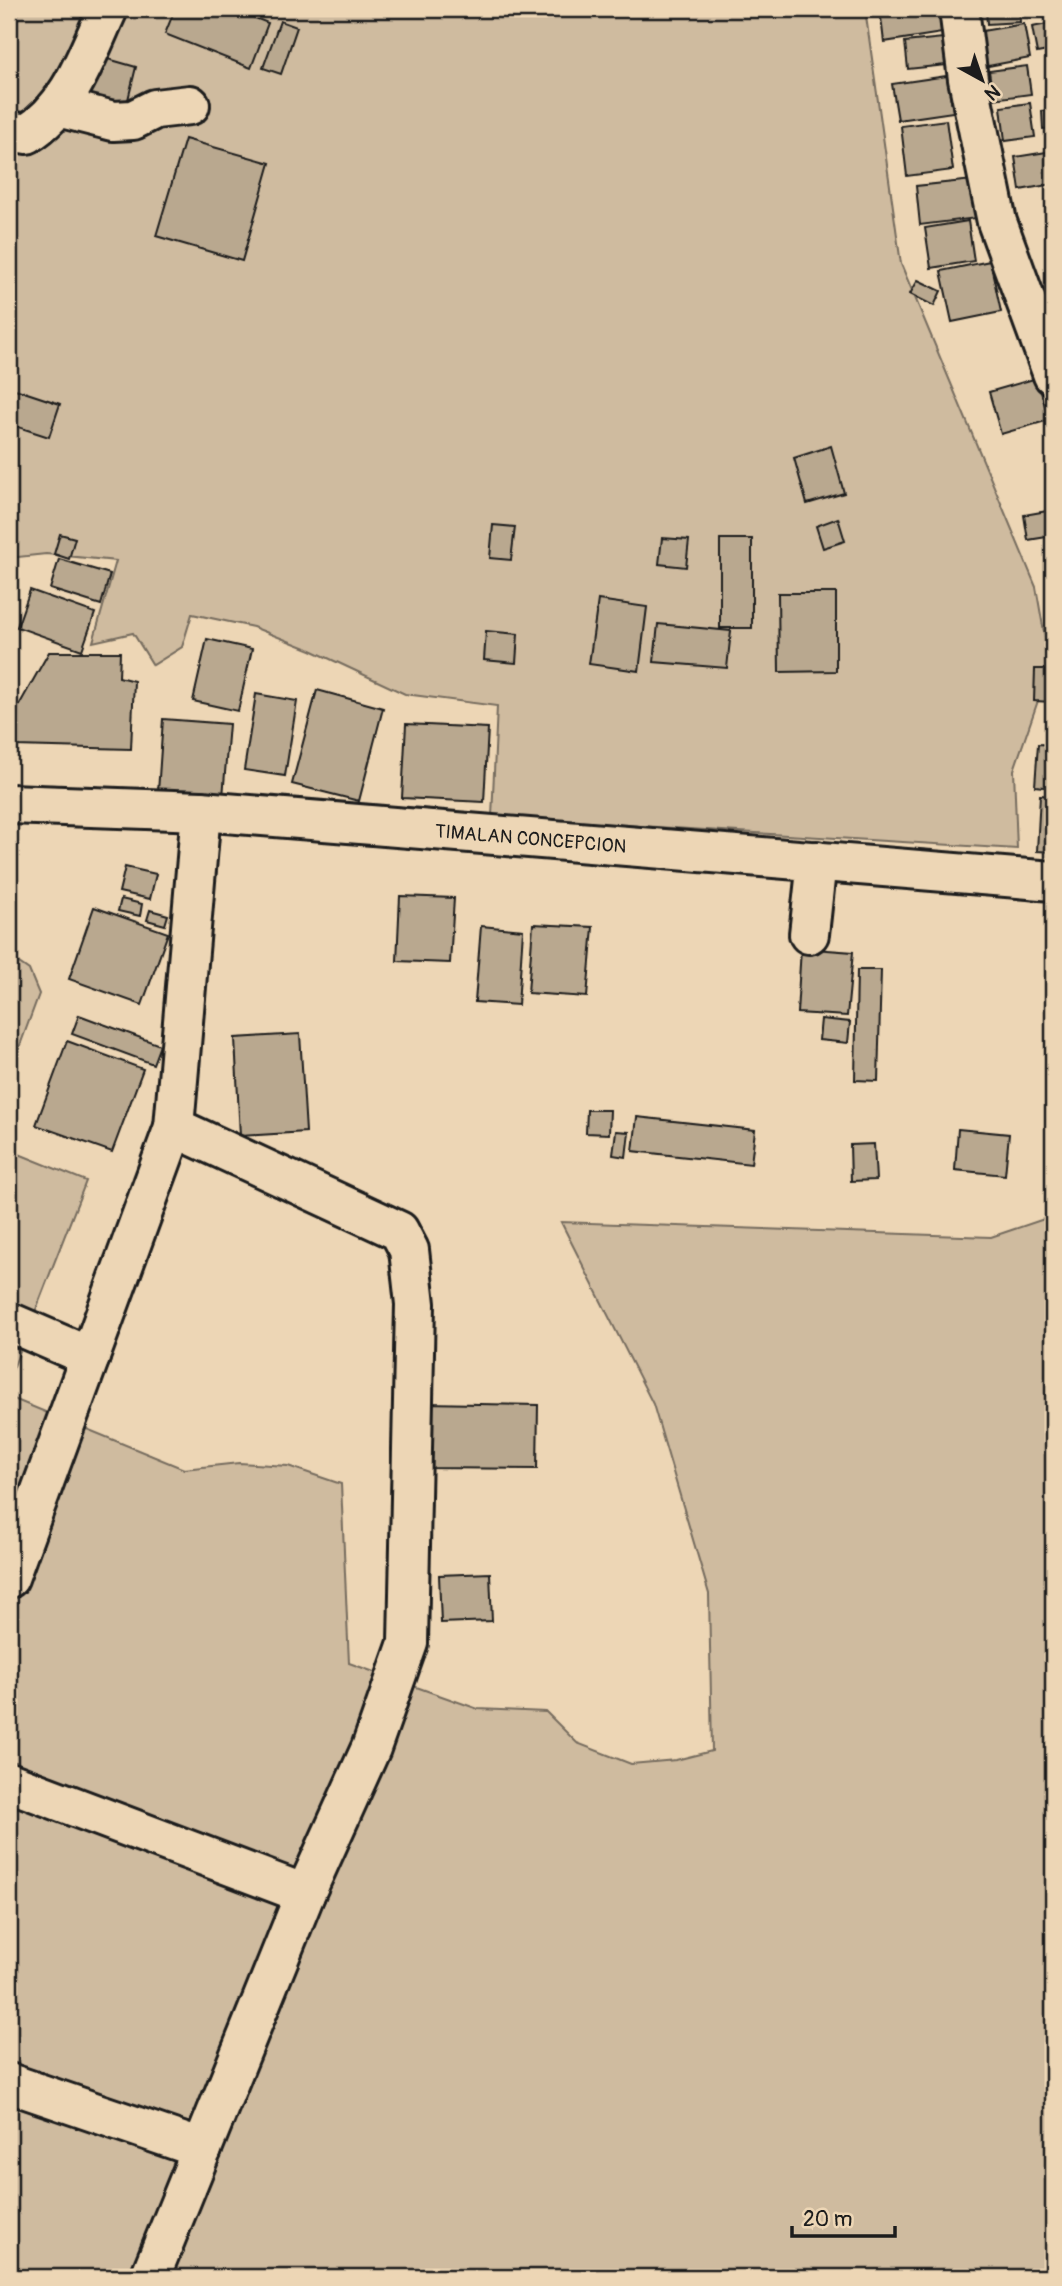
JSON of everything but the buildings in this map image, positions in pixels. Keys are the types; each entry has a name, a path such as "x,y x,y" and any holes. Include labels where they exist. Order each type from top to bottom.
{"street":[{"path":"9,131 27,134 44,124 58,107 66,97 108,9"},
{"path":"959,9 968,79 997,222 1053,375"},
{"path":"58,107 113,121 133,120 155,109 190,105"},
{"name":"TIMALAN CONCEPCION","path":"9,804 201,811 1053,881"},
{"path":"9,1578 174,1128 201,811"},
{"path":"809,934 817,861"},
{"path":"150,2277 305,1894 371,1748 408,1643 415,1304 409,1250 399,1231 174,1128"},
{"path":"9,1322 90,1357"},
{"path":"9,1782 305,1894"},
{"path":"9,2084 202,2149"}],"shaded area":[{"path":"9,9 865,9 901,264 1036,587 1050,666 1014,770 1017,849 492,817 497,706 405,694 311,650 253,627 192,614 182,647 153,665 133,633 93,642 116,561 46,554 9,558"},
{"path":"9,956 29,970 39,994 9,1075"},
{"path":"9,1150 86,1181 9,1379"},
{"path":"1053,1216 1053,2277 9,2277 9,1397 184,1469 239,1463 288,1466 341,1484 349,1663 478,1709 546,1712 577,1743 631,1764 676,1760 712,1751 709,1594 653,1404 561,1222 991,1237"}]}
